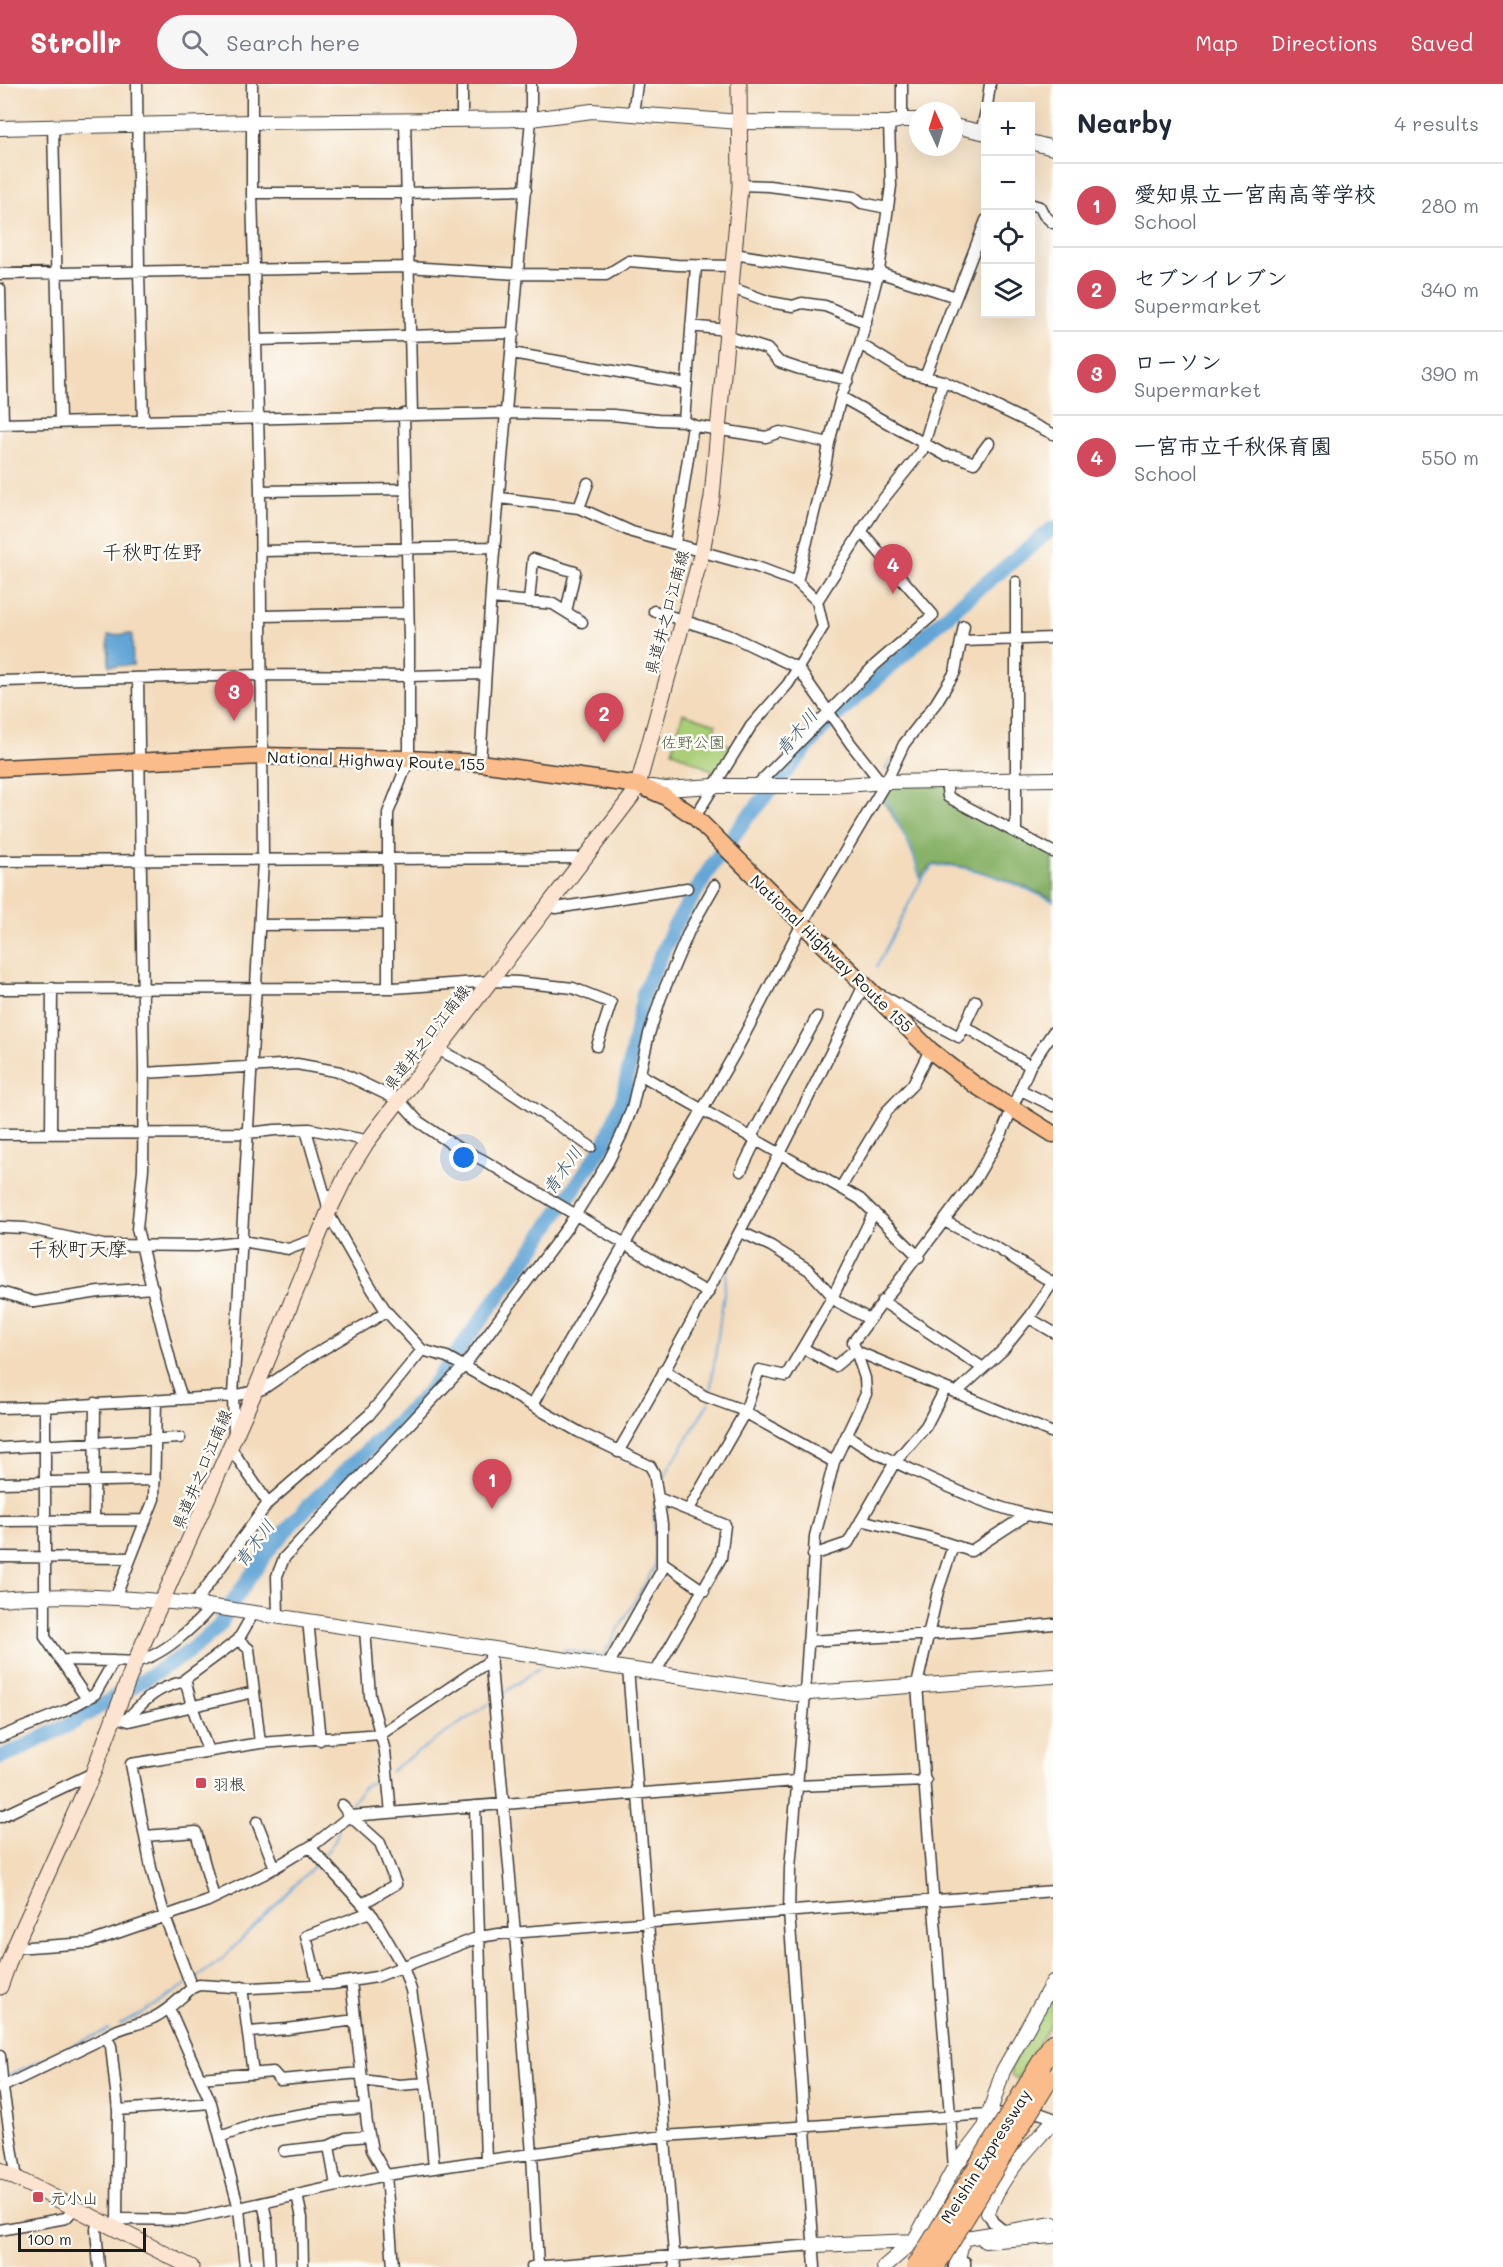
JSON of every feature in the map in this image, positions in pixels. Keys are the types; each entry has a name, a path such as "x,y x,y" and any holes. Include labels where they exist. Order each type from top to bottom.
{"highway":[{"name":"National Highway Route 155","path":"0,768 262,756 409,759 480,763 638,785 664,796 695,817 930,1050 975,1084 1053,1134"},
{"name":"Meishin Expressway","path":"934,2267 1044,2076 1053,2044"},
{"name":"Meishin Expressway","path":"917,2267 1044,2076"}],"main road":[{"name":"県道井之口江南線","path":"1,1983 9,1953 121,1718 135,1662 254,1392 328,1213 347,1174 367,1142 549,906 638,785 702,552 712,497 740,185 739,84"},
{"path":"0,2170 74,2209 109,2223 191,2267"}],"street":[{"path":"137,84 143,421"},
{"path":"252,84 252,193 262,616 263,860 250,1068 232,1441 268,1503"},
{"path":"462,84 462,119"},
{"path":"480,763 495,548 526,190 531,84"},
{"path":"633,114 637,84"},
{"path":"797,582 841,397 860,344 878,275 891,186 896,122 902,84"},
{"path":"987,102 990,84"},
{"path":"0,128 531,119 592,111 741,122 909,121"},
{"path":"388,988 388,813 409,759 406,489 409,336 405,120"},
{"path":"53,127 60,422"},
{"path":"963,128 981,132"},
{"path":"1035,143 1053,148"},
{"path":"740,185 769,186 854,197 862,203 887,208"},
{"path":"252,193 526,190"},
{"path":"1035,206 1040,207 1044,215 1053,223"},
{"path":"925,377 981,233"},
{"path":"0,274 408,267 519,274 606,275 629,261 696,266 734,260 878,275 956,297"},
{"path":"675,544 688,423 687,384 696,266"},
{"path":"732,288 770,302 793,306 802,303 825,306 866,323"},
{"path":"0,289 2,424 408,414 613,415 688,423 766,437 780,432 829,443"},
{"path":"691,326 726,333 767,349 779,362 848,380"},
{"path":"256,340 514,333"},
{"path":"860,344 905,372 944,381 1053,434"},
{"path":"512,353 687,384"},
{"path":"818,601 877,507 922,451 944,381"},
{"path":"841,397 945,455 956,456 974,463 989,443"},
{"path":"579,508 588,483"},
{"path":"260,491 406,489"},
{"path":"500,498 579,508 632,532 757,567 797,582 818,601 823,627 788,684 751,726 695,817"},
{"path":"759,786 828,711 875,665 933,615 861,531"},
{"path":"261,551 495,548"},
{"path":"529,602 533,560 575,572 566,612"},
{"path":"1016,582 1016,832"},
{"path":"491,598 553,604 582,621"},
{"path":"654,611 731,636 798,668 828,711 884,782"},
{"path":"262,616 408,613"},
{"path":"532,1405 702,1110 802,924 904,744 936,703 955,672 964,627"},
{"path":"962,641 1053,639"},
{"path":"0,681 261,675 485,674"},
{"path":"138,678 144,1074 143,1169 137,1229 182,1398"},
{"path":"638,785 665,789 1053,779"},
{"path":"946,781 948,797 1053,852"},
{"path":"0,861 585,858"},
{"path":"278,1616 277,1576 284,1558 464,1366 575,1216 608,1162 621,1136 641,1075 649,1034 661,997 688,931 715,885"},
{"path":"549,906 556,908 687,888"},
{"path":"260,925 389,924"},
{"path":"0,989 388,988 519,981 573,988 611,1003 597,1046"},
{"path":"618,1452 741,1232 864,985 959,1037 976,1001"},
{"path":"51,1134 52,988"},
{"path":"741,1171 754,1139 817,1017"},
{"path":"964,1026 1030,1066"},
{"path":"815,2267 804,2126 800,2036 789,1912 796,1783 805,1693 815,1536 834,1462 866,1394 865,1378 853,1342 900,1276 919,1257 976,1178 1001,1135 1030,1066 1053,1032"},
{"path":"439,1050 478,1070 591,1147"},
{"path":"841,1187 887,1112 913,1084 930,1050"},
{"path":"144,1074 297,1064 340,1072 400,1101 419,1122 455,1146 483,1160 708,1293"},
{"path":"641,1075 860,1198 919,1257"},
{"path":"1021,1090 1053,1106"},
{"path":"0,1134 248,1133 306,1130 367,1142"},
{"path":"306,1130 328,1213 363,1276 386,1311 422,1350 447,1357 464,1366 618,1452 650,1466 654,1473 662,1524 662,1570 608,1665"},
{"path":"688,1509 745,1412 759,1370 786,1376 833,1296 874,1212"},
{"path":"944,1221 997,1248 1053,1283 1003,1350 956,1393"},
{"path":"0,1227 26,1228 103,1245 197,1246 243,1241 289,1249 318,1238"},
{"path":"741,1232 771,1246 809,1270 838,1302 869,1319"},
{"path":"0,1292 35,1302 99,1292 153,1288"},
{"path":"882,1301 983,1368"},
{"path":"0,1408 234,1396 254,1392 263,1389 308,1358 386,1311"},
{"path":"1029,1318 1053,1332"},
{"path":"803,1348 835,1366 856,1350"},
{"path":"194,1604 268,1503 369,1415 422,1350"},
{"path":"856,1350 1053,1433"},
{"path":"664,1370 704,1396 745,1412 834,1462"},
{"path":"813,1555 848,1543 895,1462 926,1426 945,1389"},
{"path":"116,1596 154,1499 156,1400"},
{"path":"94,1520 95,1403"},
{"path":"45,1407 45,1637 87,1700"},
{"path":"847,1435 866,1450 960,1492 1025,1515 1053,1520"},
{"path":"0,1448 180,1438"},
{"path":"0,1483 155,1480"},
{"path":"656,1671 704,1591 721,1558 725,1539 725,1525 658,1498"},
{"path":"861,1520 928,1537 971,1551 1025,1515"},
{"path":"0,1521 146,1520"},
{"path":"953,1546 938,1591 917,1685 954,2168"},
{"path":"0,1557 131,1558"},
{"path":"662,1562 704,1591"},
{"path":"0,1599 45,1595 116,1596 212,1606 365,1629 490,1655 656,1671 795,1694 1053,1676"},
{"path":"60,1660 135,1662 177,1640 195,1626 212,1606"},
{"path":"208,1751 185,1679 238,1640 254,1612"},
{"path":"308,1620 320,1740"},
{"path":"807,1641 1053,1624"},
{"path":"365,1629 370,1696 385,1751 391,1813"},
{"path":"238,1640 249,1649 260,1743"},
{"path":"192,1988 165,1917 151,1868 131,1764 260,1743 381,1734 490,1655"},
{"path":"490,1655 515,1933 538,2267"},
{"path":"0,1737 87,1700 102,1685 114,1661"},
{"path":"628,1668 675,2267"},
{"path":"121,1718 163,1687 185,1682"},
{"path":"77,1683 102,1685"},
{"path":"121,1718 144,1718 254,1692"},
{"path":"0,1817 93,1773"},
{"path":"9,1953 88,1944 214,1898 275,1868 310,1847 350,1816 796,1783 926,1781"},
{"path":"318,1985 306,1936 366,1908 396,1884 380,1843 350,1816 342,1805"},
{"path":"475,1806 486,2160"},
{"path":"257,1822 275,1868"},
{"path":"145,1836 196,1832 214,1898"},
{"path":"310,1847 366,1908 403,1967 411,1990 425,2083 434,2168"},
{"path":"1,2088 114,2030 151,2020 199,1985 242,1987 318,1985 376,1977 479,1937 515,1933 1053,1891"},
{"path":"351,1981 369,2136 372,2150 386,2175 393,2267"},
{"path":"884,2267 914,2241 954,2168 985,2127 1002,2071 1053,1982"},
{"path":"242,1987 253,2074"},
{"path":"169,2008 211,2103 239,2209 245,2267"},
{"path":"249,2032 355,2020"},
{"path":"106,2036 111,2046 118,2110 109,2223"},
{"path":"0,2056 1,2088 17,2179"},
{"path":"200,2079 273,2072 280,2080 362,2077 399,2085 425,2083"},
{"path":"118,2110 211,2103"},
{"path":"220,2137 267,2120 322,2111 365,2108"},
{"path":"99,2267 96,2229 109,2223 123,2219 186,2220 386,2175 664,2136 988,2114 1039,2113 1053,2120 1008,2174 991,2204 987,2223 969,2237 960,2264"},
{"path":"284,2151 329,2146 346,2138 369,2136"},
{"path":"329,2146 336,2186"},
{"path":"297,2195 303,2218 303,2267"},
{"path":"263,2203 267,2221 270,2267"},
{"path":"0,2229 66,2218 74,2209"},
{"path":"988,2213 993,2222 1004,2231"},
{"path":"531,2267 814,2245 969,2237 1053,2224"},
{"path":"969,2237 992,2242 1053,2236"}],"green space":[{"name":"佐野公園","path":"683,713 716,724 712,737 735,748 717,773 672,751"},
{"path":"946,781 948,797 1053,853 1053,899 993,875 958,866 933,865 920,878 905,836 880,798 881,782"},
{"path":"1053,1996 1053,2020 1017,2079 1011,2075 1010,2067"}],"water":[{"path":"132,634 133,665 109,666 108,635"}],"waterway":[{"name":"青木川","path":"0,1757 72,1723 184,1655 207,1637 220,1625 231,1604 271,1547 309,1505 426,1395 535,1246 605,1143 623,1098 644,992 674,927 714,862 745,820 827,724 959,605 1053,528"},
{"path":"953,610 963,621"},
{"path":"885,770 891,760"},
{"path":"877,966 921,880 912,850 884,796"},
{"path":"921,880 933,866 962,868 994,876 1053,901"},
{"path":"710,1393 727,1271 731,1260"},
{"path":"661,1482 709,1402"},
{"path":"561,1653 565,1650 603,1656 655,1566 654,1506"},
{"path":"497,1698 546,1663"},
{"path":"390,1771 490,1703"},
{"path":"348,1808 364,1787 383,1776"},
{"path":"324,1855 335,1841 339,1829"},
{"path":"192,1981 221,1960 318,1862"},
{"path":"120,2024 141,2014 187,1984"},
{"path":"5,2077 109,2029"}],"place":[{"name":"一宮市立千秋保育園","path":"893,594"},
{"name":"ローソン","path":"234,721"},
{"name":"セブンイレブン","path":"604,743"},
{"name":"愛知県立一宮南高等学校","path":"492,1509"},
{"name":"羽根","path":"201,1783"},
{"name":"元小山","path":"38,2197"}],"district":[{"name":"千秋町佐野","path":"152,551"},
{"name":"千秋町天摩","path":"78,1248"}]}
